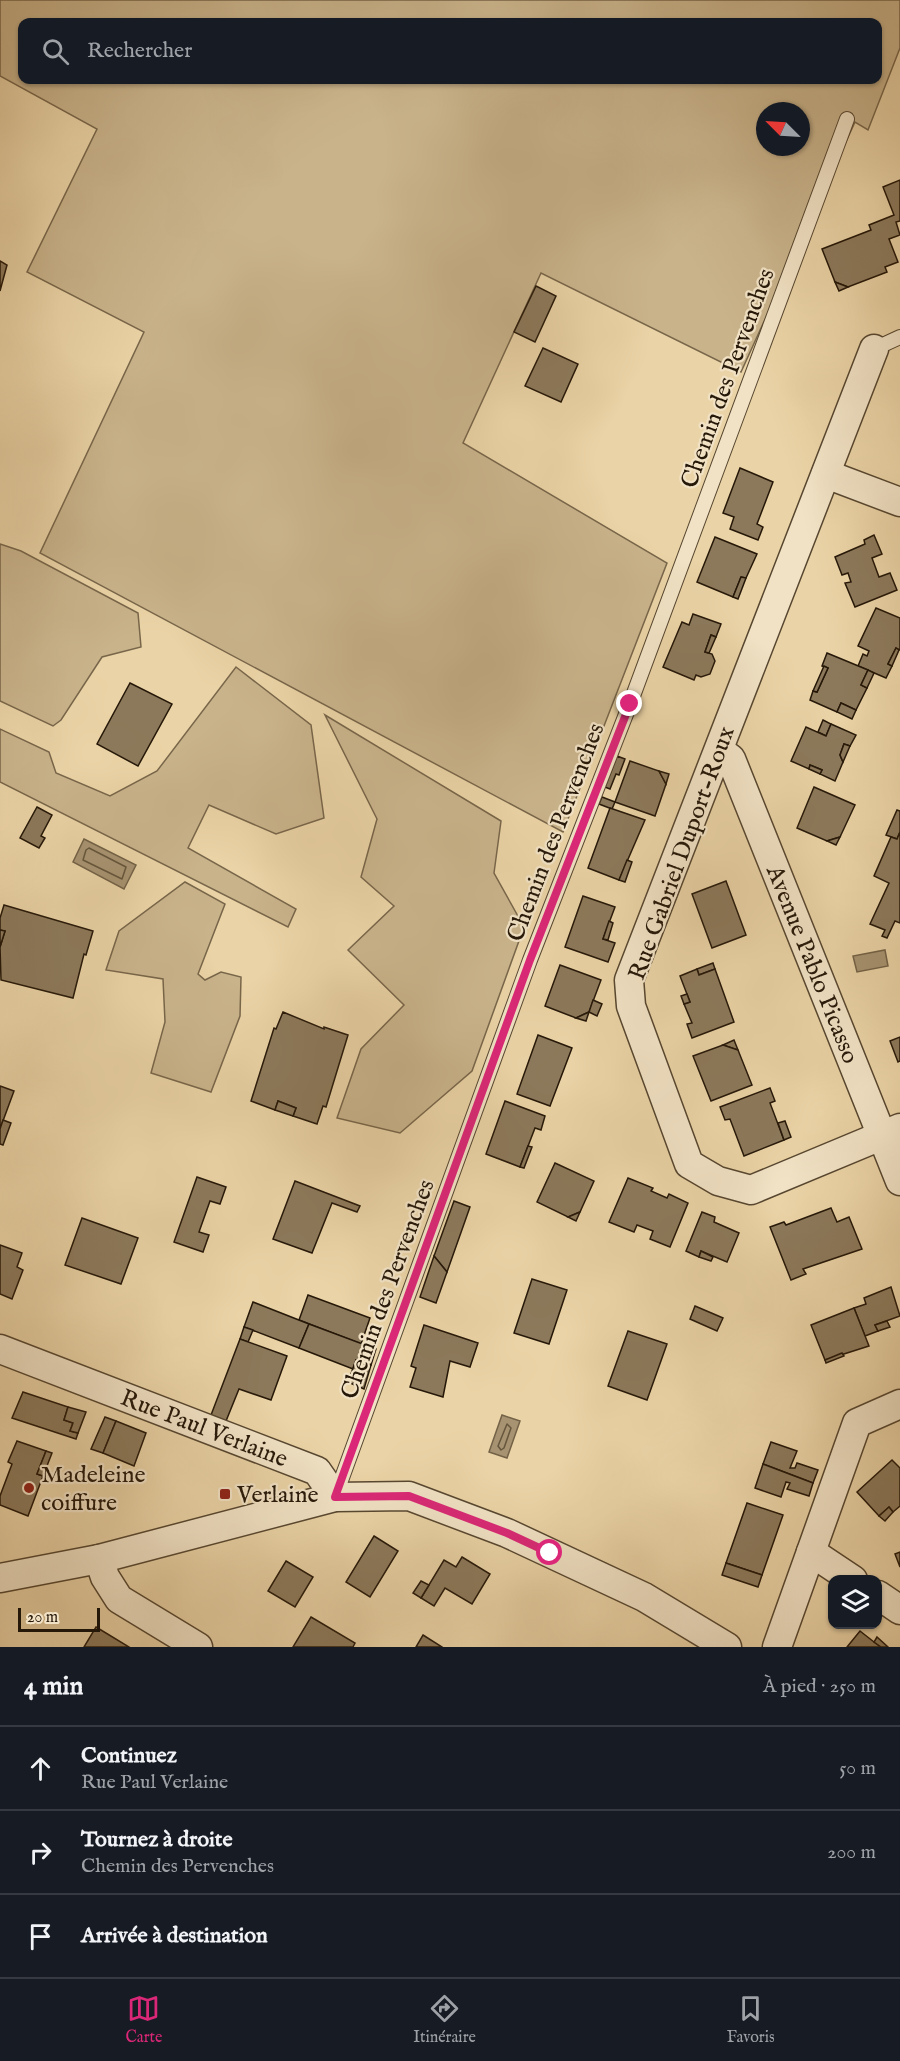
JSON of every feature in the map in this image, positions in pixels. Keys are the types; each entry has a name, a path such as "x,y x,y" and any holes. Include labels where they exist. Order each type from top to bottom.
{"street":[{"name":"Rue Gabriel Duport-Roux","path":"874,349 629,980 631,1006 689,1164 718,1181 751,1190 891,1132"},
{"path":"826,474 900,502"},
{"name":"Avenue Pablo Picasso","path":"719,750 731,759 891,1132 900,1181"},
{"name":"Rue Paul Verlaine","path":"0,1349 317,1471 335,1497"},
{"path":"777,1647 857,1423 900,1404"},
{"path":"0,1578 99,1559 335,1497 409,1496 507,1533 644,1598 727,1647"},
{"path":"811,1552 846,1575"},
{"path":"99,1559 105,1577 119,1599 198,1647"},
{"path":"882,1598 900,1610"}],"lane":[{"name":"Chemin des Pervenches","path":"335,1497 530,960 634,693 848,119"},
{"path":"874,349 900,337"}],"shaded area":[{"path":"0,0 900,0 900,48 868,130 855,122 741,372 541,273 463,443 667,563 563,832 40,553 144,332 27,272 97,129 0,76"},
{"path":"0,544 21,551 138,613 141,647 102,657 61,720 53,726 0,701"},
{"path":"236,667 311,725 324,818 276,834 209,805 188,848 296,909 288,927 0,782 0,729 49,752 56,773 110,796 157,771"},
{"path":"325,715 501,821 494,873 524,927 472,1071 400,1133 337,1118 361,1049 404,1005 348,950 394,906 361,877 377,819"},
{"path":"185,882 225,904 198,974 205,980 221,972 241,977 240,1016 211,1092 151,1073 165,1022 163,979 106,970 119,931"}],"water":[{"path":"84,839 136,865 124,889 73,862"},
{"path":"885,950 888,966 857,972 853,956"},
{"path":"502,1415 520,1421 507,1458 489,1452"}],"building":[{"path":"900,180 900,221 896,222 900,235 889,239 898,262 885,267 887,272 848,287 835,282 822,249 871,230 869,225 894,215 883,187"},
{"path":"0,261 7,265 0,291"},
{"path":"835,282 848,287 839,291"},
{"path":"536,286 556,296 535,342 514,332"},
{"path":"543,348 578,364 561,402 525,386"},
{"path":"740,468 773,482 757,524 763,527 758,540 730,529 734,517 723,513"},
{"path":"874,535 882,554 872,558 879,577 890,573 897,590 855,607 845,583 851,582 848,573 842,575 835,557 865,544 864,540"},
{"path":"715,537 757,554 746,578 741,577 733,597 697,582"},
{"path":"741,577 746,578 738,599 733,597"},
{"path":"876,608 900,618 900,650 896,648 888,664 892,666 886,678 858,666 863,654 867,656 869,651 858,646"},
{"path":"693,614 721,624 716,637 711,635 705,652 712,654 715,661 710,674 701,677 696,675 694,680 663,667 682,622 689,625"},
{"path":"711,635 716,637 709,653 705,652"},
{"path":"896,648 899,650 892,666 888,664"},
{"path":"827,653 868,670 861,685 867,688 856,710 841,703 837,712 810,700 813,691 817,692 828,668 822,666"},
{"path":"824,666 828,668 817,692 813,691"},
{"path":"868,670 874,673 867,688 861,685"},
{"path":"130,683 172,704 138,766 97,744"},
{"path":"841,703 856,710 852,719 837,712"},
{"path":"823,720 831,724 826,736 818,732"},
{"path":"831,724 856,735 850,746 844,744 840,755 843,762 835,781 820,774 822,770 810,765 809,769 791,761 806,727 826,736"},
{"path":"844,744 850,746 843,762 840,755"},
{"path":"617,756 625,759 610,789 605,787"},
{"path":"630,761 659,771 666,784 655,816 615,802"},
{"path":"810,765 822,770 820,774 809,769"},
{"path":"659,771 669,774 666,784"},
{"path":"814,787 855,805 840,837 827,841 797,828"},
{"path":"602,797 615,802 612,809 599,804"},
{"path":"37,807 52,815 41,836 45,838 39,848 20,838"},
{"path":"610,808 645,820 619,880 588,868"},
{"path":"897,810 900,811 900,832 897,839 886,835"},
{"path":"900,832 900,923 895,921 887,938 882,936 885,930 870,924 889,883 874,876 891,837 897,839"},
{"path":"840,837 836,845 827,841"},
{"path":"627,860 632,862 625,882 619,880"},
{"path":"726,881 746,935 712,948 692,894"},
{"path":"583,896 615,907 603,939 615,943 608,962 565,947"},
{"path":"4,905 93,931 86,955 84,954 73,998 1,980 0,947 5,931 0,930 0,918"},
{"path":"609,921 613,923 608,940 603,939"},
{"path":"0,930 5,931 0,947"},
{"path":"713,963 715,969 699,975 697,969"},
{"path":"560,965 601,980 589,1012 576,1018 545,1006"},
{"path":"697,969 699,975 715,969 734,1022 692,1038 687,1024 692,1023 684,1004 690,1002 680,976"},
{"path":"687,994 690,1002 684,1004 681,996"},
{"path":"593,1000 602,1004 597,1016 589,1012"},
{"path":"283,1012 324,1029 324,1027 348,1035 326,1107 323,1106 317,1124 293,1116 296,1108 278,1101 275,1110 251,1101 274,1028 276,1029"},
{"path":"589,1012 586,1021 576,1018"},
{"path":"538,1035 572,1048 550,1106 517,1094"},
{"path":"900,1037 900,1061 898,1062 890,1041"},
{"path":"734,1040 738,1050 723,1045"},
{"path":"723,1045 738,1050 752,1085 711,1101 693,1056"},
{"path":"0,1086 14,1091 0,1129"},
{"path":"770,1088 775,1101 770,1103 784,1140 744,1156 730,1119 725,1120 720,1107"},
{"path":"278,1101 296,1108 293,1116 275,1110"},
{"path":"505,1101 545,1116 541,1130 535,1128 520,1167 486,1154"},
{"path":"3,1120 11,1123 3,1145 0,1144 0,1129"},
{"path":"785,1121 791,1137 784,1140 778,1123"},
{"path":"528,1146 532,1147 524,1168 520,1167"},
{"path":"555,1163 594,1181 580,1212 568,1217 537,1202"},
{"path":"197,1177 226,1187 220,1204 210,1201 199,1232 209,1235 203,1252 174,1242"},
{"path":"628,1178 653,1188 651,1191 667,1198 669,1194 688,1203 670,1247 650,1239 653,1231 637,1225 634,1232 609,1222"},
{"path":"295,1181 360,1206 357,1212 332,1203 312,1253 273,1239"},
{"path":"454,1201 470,1207 447,1272 434,1256"},
{"path":"831,1208 837,1222 849,1217 862,1249 803,1269 806,1274 791,1280 770,1227 784,1222 786,1225"},
{"path":"580,1212 576,1221 568,1217"},
{"path":"702,1212 715,1217 714,1222 739,1233 727,1262 701,1251 699,1257 686,1251"},
{"path":"82,1218 138,1238 121,1284 65,1265"},
{"path":"407,1224 418,1228 405,1244 409,1234 405,1232"},
{"path":"0,1245 22,1253 17,1267 23,1270 12,1299 0,1294"},
{"path":"701,1251 713,1257 711,1261 699,1257"},
{"path":"434,1256 447,1272 436,1303 420,1297"},
{"path":"532,1279 567,1290 549,1344 514,1333"},
{"path":"891,1287 900,1316 875,1325 878,1331 865,1336 854,1308 866,1304 864,1298"},
{"path":"308,1295 370,1318 361,1344 299,1320"},
{"path":"253,1302 309,1324 299,1348 244,1327"},
{"path":"695,1306 723,1318 717,1331 690,1319"},
{"path":"854,1308 869,1346 825,1360 811,1325"},
{"path":"887,1321 890,1327 878,1331 875,1325"},
{"path":"309,1324 376,1349 371,1365 356,1360 353,1369 299,1348"},
{"path":"424,1325 478,1343 470,1367 450,1361 443,1397 410,1387 416,1368 411,1366"},
{"path":"244,1327 253,1330 248,1342 240,1339"},
{"path":"628,1331 667,1344 647,1400 608,1386"},
{"path":"240,1339 287,1356 271,1400 239,1389 226,1421 211,1415"},
{"path":"842,1353 844,1356 826,1363 825,1360"},
{"path":"356,1360 371,1365 364,1389 348,1382"},
{"path":"23,1392 68,1407 64,1420 73,1423 70,1431 78,1433 76,1439 12,1418"},
{"path":"68,1407 86,1412 78,1433 70,1431 73,1423 64,1420"},
{"path":"105,1417 116,1421 103,1453 91,1449"},
{"path":"116,1421 146,1433 134,1466 103,1453"},
{"path":"17,1441 46,1451 37,1474 43,1476 28,1516 0,1505 0,1496 12,1464 8,1462"},
{"path":"771,1442 797,1451 790,1468 795,1468 797,1463 818,1470 813,1483 763,1464"},
{"path":"46,1451 52,1453 43,1476 37,1474"},
{"path":"892,1460 900,1468 900,1506 893,1512 889,1507 879,1516 857,1492"},
{"path":"763,1464 813,1483 809,1496 787,1489 790,1483 786,1482 781,1497 755,1488"},
{"path":"747,1503 783,1515 762,1575 726,1563"},
{"path":"889,1507 893,1512 885,1521 879,1516"},
{"path":"374,1536 398,1551 370,1597 346,1582"},
{"path":"900,1552 900,1567 895,1554"},
{"path":"462,1557 490,1574 472,1604 445,1588 434,1606 421,1598 444,1560 456,1567"},
{"path":"286,1561 313,1577 295,1607 268,1591"},
{"path":"726,1563 762,1575 758,1587 722,1575"},
{"path":"421,1581 429,1585 421,1598 413,1593"},
{"path":"311,1617 355,1643 353,1647 293,1647"},
{"path":"96,1627 129,1647 84,1647"},
{"path":"860,1631 874,1642 881,1647 847,1647"},
{"path":"423,1635 442,1647 416,1647"},
{"path":"877,1637 888,1647 881,1647 874,1642"}],"place":[{"name":"Madeleine coiffure","path":"29,1488"},
{"name":"Verlaine","path":"225,1494"}],"route":[{"path":"550,1553 507,1533 409,1496 335,1497 530,960 630,704"}]}
